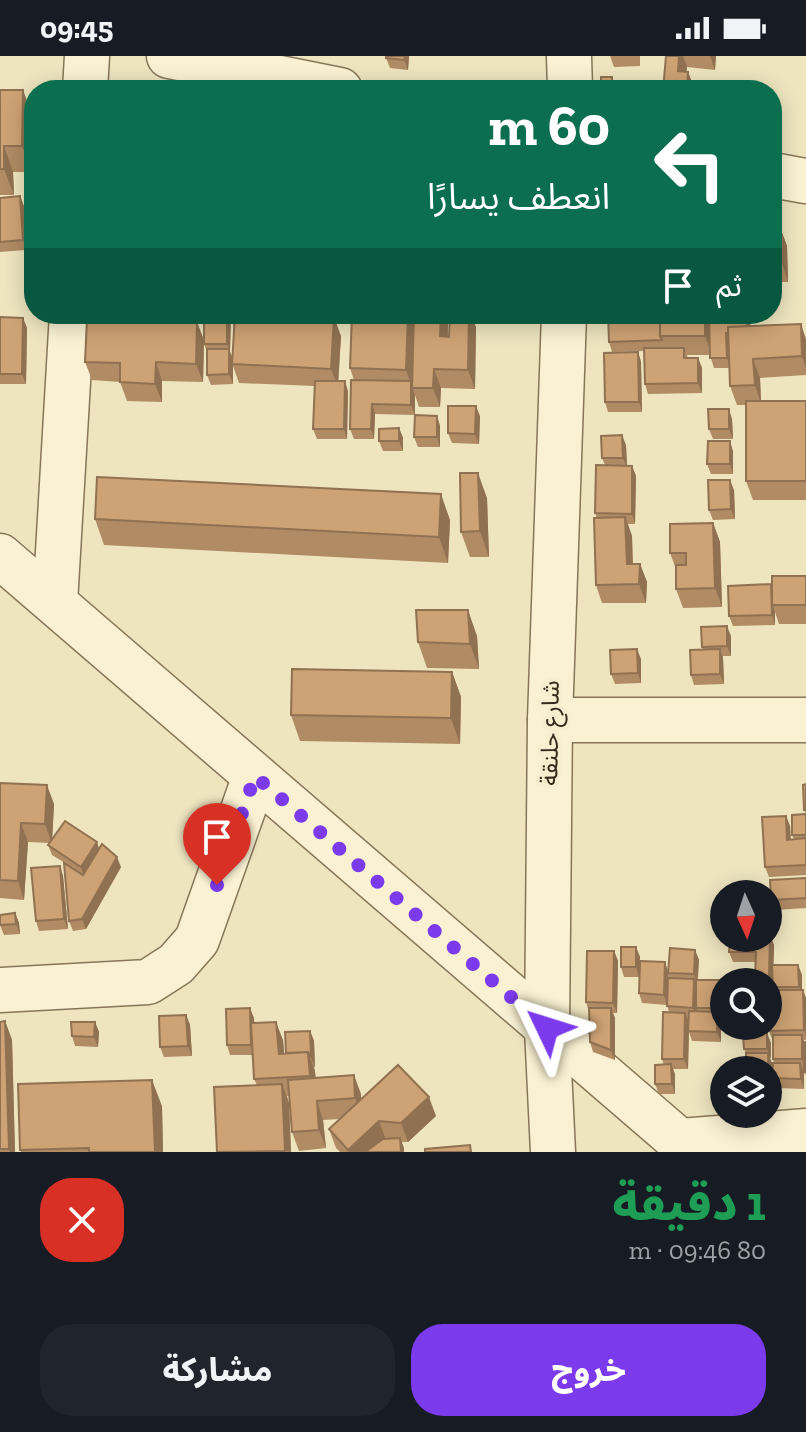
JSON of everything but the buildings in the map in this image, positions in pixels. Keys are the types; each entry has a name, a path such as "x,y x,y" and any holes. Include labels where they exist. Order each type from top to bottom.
{"street":[{"path":"86,80 87,56"},
{"path":"171,56 290,80"},
{"path":"569,56 570,80"},
{"path":"782,177 806,181"},
{"path":"55,603 71,324"},
{"name":"شارع حلنقة","path":"553,1152 547,1028 550,720 564,324"},
{"path":"0,556 686,1147 806,1131"},
{"path":"550,720 806,720"},
{"path":"0,990 148,982 176,964 197,940 255,776"}],"route":[{"path":"217,885 255,776 547,1028"}]}
